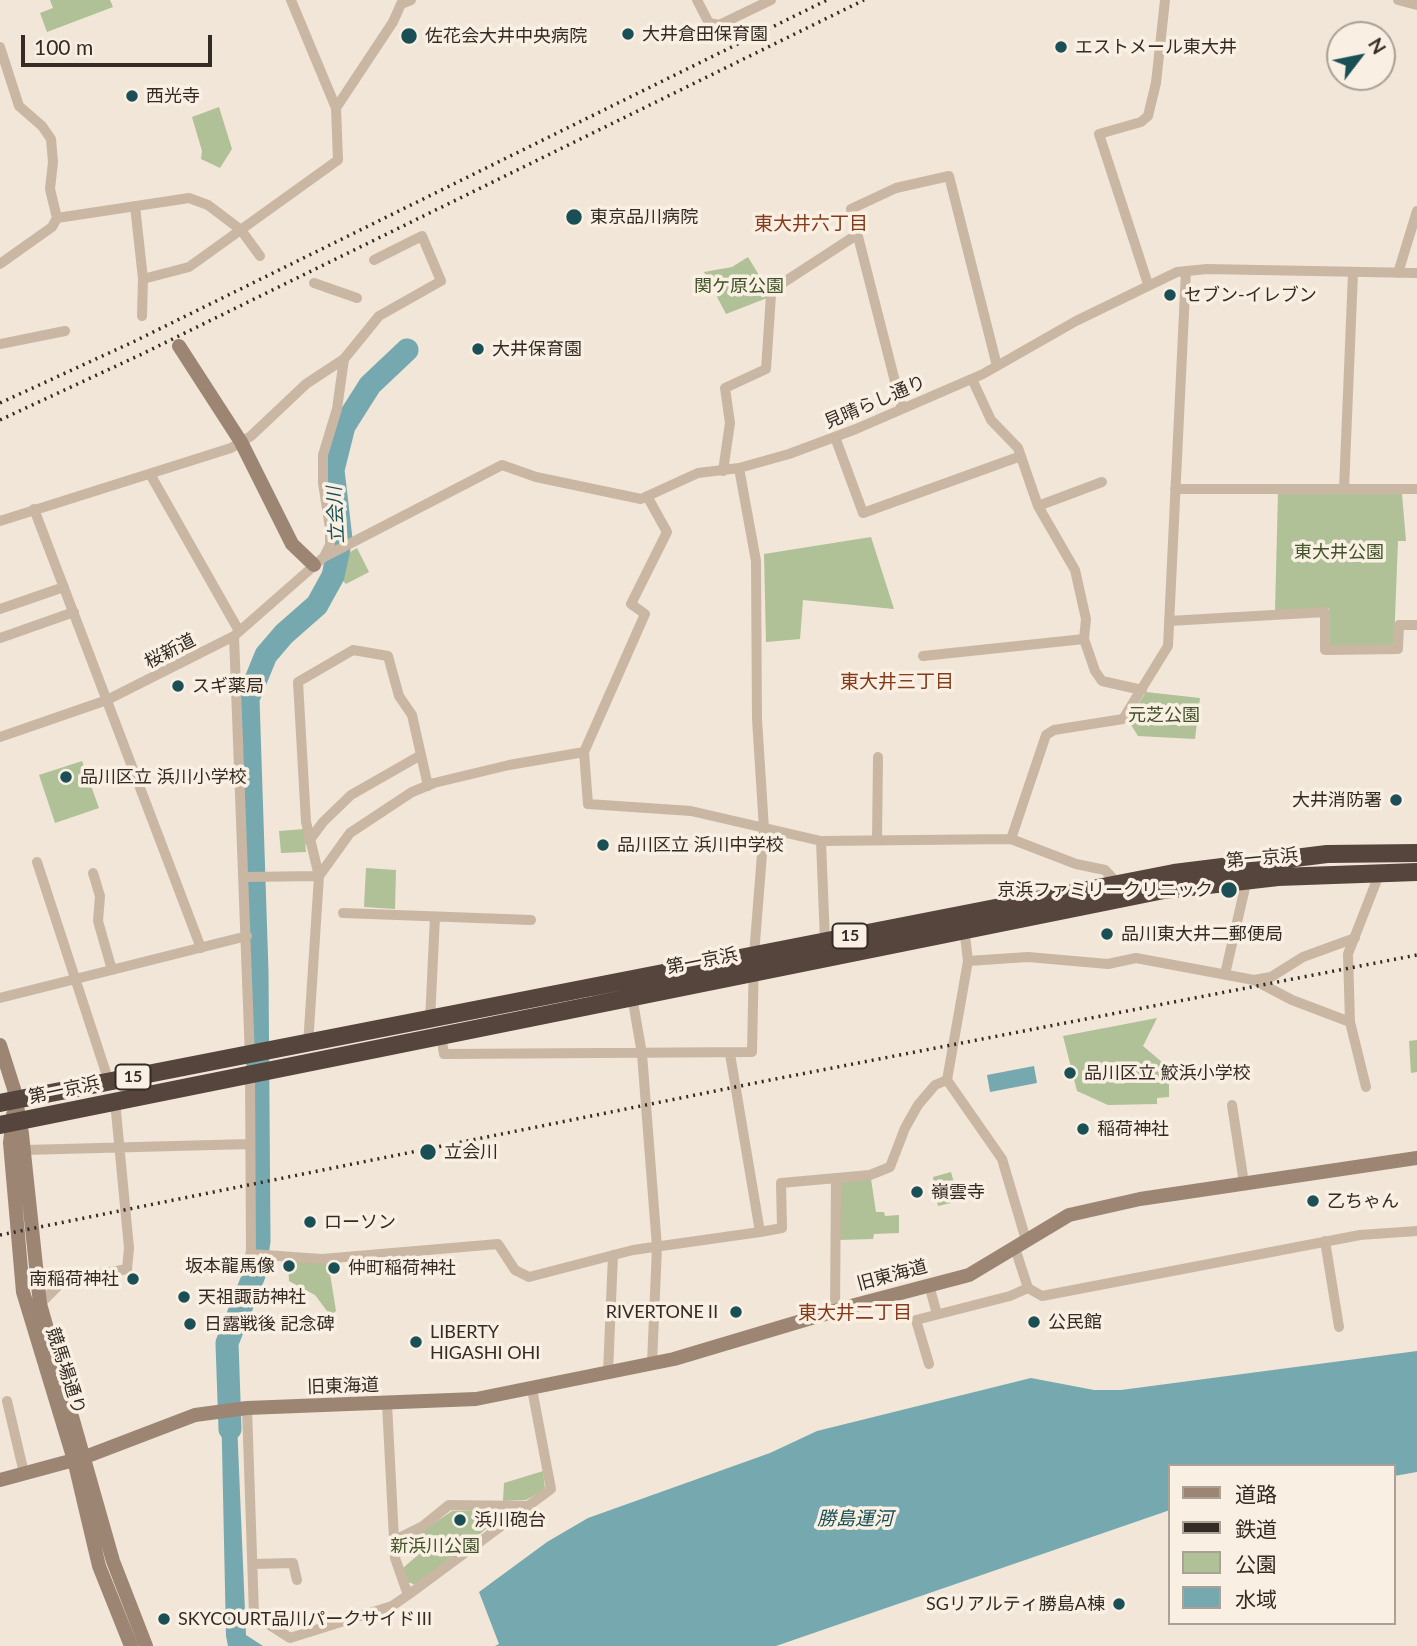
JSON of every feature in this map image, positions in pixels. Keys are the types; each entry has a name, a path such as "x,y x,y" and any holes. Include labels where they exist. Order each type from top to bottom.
{"highway":[{"name":"第一京浜","path":"8,1101 109,1082 259,1062 435,1028 964,922 1174,873 1303,857 1417,853"},
{"name":"第一京浜","path":"10,1123 115,1101 259,1062 309,1045 632,996 825,941 1247,879 1417,872"}],"street":[{"path":"143,279 189,267 338,160 336,108 290,0"},
{"path":"697,0 709,23 719,25 771,0"},
{"path":"1148,284 1099,134 1141,122 1148,116 1156,83 1165,0"},
{"path":"1398,0 1417,5"},
{"path":"336,108 404,1"},
{"path":"0,47 19,106 42,126 51,139 50,189 57,218 52,227 0,264"},
{"path":"902,409 851,209 896,188 949,176 997,366"},
{"path":"57,218 189,198 208,205 241,230 260,256"},
{"path":"135,206 143,279 142,316"},
{"path":"1398,273 1417,211"},
{"path":"723,471 730,424 725,388 766,369 771,295 775,288 858,234"},
{"path":"0,521 241,442 306,384 344,359 379,316 441,281 422,236 374,260"},
{"name":"見晴らし通り","path":"323,560 502,465 536,477 641,499 698,473 739,468 835,437 972,379 1148,284 1186,271 1270,269 1417,273"},
{"path":"1011,839 1046,735 1054,730 1123,719 1168,646 1186,271"},
{"path":"1344,489 1353,273"},
{"path":"314,282 358,298"},
{"path":"0,344 65,331"},
{"path":"179,346 241,442 292,544 323,560 330,545 330,528 323,483 323,455 337,409 344,359"},
{"path":"972,379 991,420 1018,448 1038,506 1075,570 1086,619 1084,639 1095,671 1102,681 1142,690"},
{"path":"835,437 863,513 1021,456"},
{"path":"435,917 435,1028 443,1054 752,1052 754,963 764,829 757,719 756,561 739,468"},
{"path":"150,474 237,633 247,936 259,1062 250,1144 251,1254 285,1258 419,1252 498,1244 516,1270 529,1276 613,1255 782,1228 781,1183 870,1175 890,1167 905,1128 918,1105 935,1085 947,1080"},
{"path":"1038,506 1102,482"},
{"path":"1175,489 1417,489"},
{"path":"647,496 667,532 631,604 645,614 584,752 588,804 691,811 821,841 1011,839 1076,864 1105,870 1118,885"},
{"path":"34,509 201,948"},
{"name":"桜新道","path":"0,737 107,700 237,633 323,560"},
{"path":"0,609 64,587"},
{"path":"0,638 74,612"},
{"path":"1169,621 1325,612 1325,650 1398,649 1399,625 1417,625"},
{"path":"923,656 1084,639"},
{"path":"309,1045 319,876 309,841 298,682 353,650 388,656 399,696 412,715 428,786"},
{"path":"319,876 350,833 412,792 509,765 584,752"},
{"path":"309,841 323,822 351,795 421,755"},
{"path":"877,840 878,757"},
{"path":"821,841 825,941"},
{"path":"37,862 109,1082"},
{"path":"1366,1087 1350,1022 1348,954 1380,872"},
{"path":"93,873 100,896 98,921 112,970"},
{"path":"247,877 319,876"},
{"path":"1224,974 1247,879"},
{"path":"343,913 531,920"},
{"path":"964,922 968,961 947,1080 1002,1159 1028,1288 1042,1296 1325,1241 1360,1235 1417,1231"},
{"path":"0,998 247,936"},
{"path":"1254,980 1271,976 1303,957 1355,938"},
{"path":"968,961 1028,957 1108,964 1136,958 1254,980 1292,1000 1350,1022"},
{"path":"632,996 642,1054 657,1247 652,1363"},
{"path":"0,1045 10,1123"},
{"path":"730,1054 760,1232"},
{"path":"40,1304 63,1281 127,1269 129,1248 115,1101"},
{"path":"1232,1105 1244,1184"},
{"name":"競馬場通り","path":"10,1123 24,1150 40,1304 80,1458 99,1566 131,1646"},
{"name":"競馬場通り","path":"10,1123 17,1256 23,1292 113,1561 146,1646"},
{"path":"24,1150 250,1144"},
{"name":"旧東海道","path":"80,1458 195,1415 244,1409 476,1399 674,1360 835,1311 970,1275 1069,1215 1140,1199 1417,1158"},
{"path":"835,1311 836,1178"},
{"path":"1325,1241 1339,1327"},
{"path":"608,1372 613,1255"},
{"path":"929,1285 937,1314"},
{"path":"929,1364 916,1320 1010,1296 1028,1288"},
{"path":"244,1409 254,1615 290,1638 392,1606 551,1489 532,1389"},
{"path":"7,1401 24,1473"},
{"path":"387,1404 395,1558 408,1595"},
{"path":"0,1479 80,1458"},
{"path":"395,1540 423,1526 449,1505 528,1506"},
{"path":"253,1564 293,1563 296,1580"}],"green space":[{"path":"50,0 110,0 113,7 47,32 40,13 53,8"},
{"path":"219,107 232,149 220,168 201,159 202,151 192,117"},
{"name":"関ケ原公園","path":"748,257 768,290 767,298 726,314 704,272 732,267"},
{"name":"東大井公園","path":"1278,493 1402,494 1406,541 1398,541 1394,643 1391,646 1330,647 1329,608 1275,611"},
{"path":"871,537 894,609 803,600 800,639 766,642 764,554"},
{"path":"357,548 369,572 346,584 342,580 347,554"},
{"name":"元芝公園","path":"1146,692 1200,698 1195,739 1138,736 1128,720"},
{"path":"82,761 99,808 55,823 39,775"},
{"path":"304,829 306,852 281,853 279,831"},
{"path":"366,868 396,870 395,909 364,907"},
{"path":"1157,1018 1143,1046 1169,1068 1169,1097 1157,1098 1157,1104 1108,1105 1077,1091 1063,1036"},
{"path":"1417,1040 1417,1072 1411,1073 1409,1041"},
{"path":"951,1172 959,1201 938,1206 933,1177"},
{"path":"871,1179 876,1212 884,1212 885,1216 899,1215 899,1233 874,1234 873,1239 838,1240 839,1182"},
{"path":"288,1261 328,1261 336,1311 330,1315 315,1295 289,1281"},
{"path":"543,1471 545,1489 526,1500 503,1501 504,1483"},
{"name":"新浜川公園","path":"501,1509 502,1516 416,1585 408,1582 403,1568 418,1555 409,1540 452,1511"}],"water":[{"path":"1034,1066 1037,1083 990,1092 987,1075"},
{"name":"勝島運河","path":"1417,1351 1417,1472 1396,1476 1396,1464 1168,1464 1168,1511 776,1646 495,1646 499,1644 479,1592 547,1542 588,1518 770,1453 817,1431 1031,1378 1094,1390 1121,1390"},
{"path":"236,1399 246,1635 263,1646 228,1646 226,1636 221,1400"}],"waterway":[{"name":"立会川","path":"230,1429 227,1343 254,1275 259,1241 257,972 248,699 266,655 284,634 317,605 333,576 341,539 333,470 344,426 370,385 407,350"}],"railway":[{"path":"0,403 135,341 827,0"},
{"path":"0,420 142,354 864,0"},
{"path":"0,1235 765,1081 1417,955"}],"place":[{"name":"大井倉田保育園","path":"628,34"},
{"name":"佐花会大井中央病院","path":"409,36"},
{"name":"エストメール東大井","path":"1061,47"},
{"name":"西光寺","path":"132,96"},
{"name":"東京品川病院","path":"574,217"},
{"name":"セブン-イレブン","path":"1170,295"},
{"name":"大井保育園","path":"478,349"},
{"name":"スギ薬局","path":"178,686"},
{"name":"品川区立 浜川小学校","path":"66,777"},
{"name":"大井消防署","path":"1396,800"},
{"name":"品川区立 浜川中学校","path":"603,845"},
{"name":"京浜ファミリークリニック","path":"1229,890"},
{"name":"品川東大井二郵便局","path":"1107,934"},
{"name":"品川区立 鮫浜小学校","path":"1070,1073"},
{"name":"稲荷神社","path":"1083,1129"},
{"name":"立会川","path":"428,1152"},
{"name":"嶺雲寺","path":"917,1192"},
{"name":"乙ちゃん","path":"1313,1201"},
{"name":"ローソン","path":"310,1222"},
{"name":"坂本龍馬像","path":"289,1266"},
{"name":"仲町稲荷神社","path":"334,1268"},
{"name":"南稲荷神社","path":"133,1279"},
{"name":"天祖諏訪神社","path":"184,1297"},
{"name":"RIVERTONEⅡ","path":"736,1312"},
{"name":"公民館","path":"1034,1322"},
{"name":"日露戦後 記念碑","path":"190,1324"},
{"name":"LIBERTY HIGASHI OHI","path":"416,1342"},
{"name":"浜川砲台","path":"460,1520"},
{"name":"SGリアルティ勝島A棟","path":"1119,1604"},
{"name":"SKYCOURT品川パークサイドⅢ","path":"164,1619"}],"district":[{"name":"東大井六丁目","path":"811,224"},
{"name":"東大井三丁目","path":"897,682"},
{"name":"東大井二丁目","path":"855,1313"}]}
